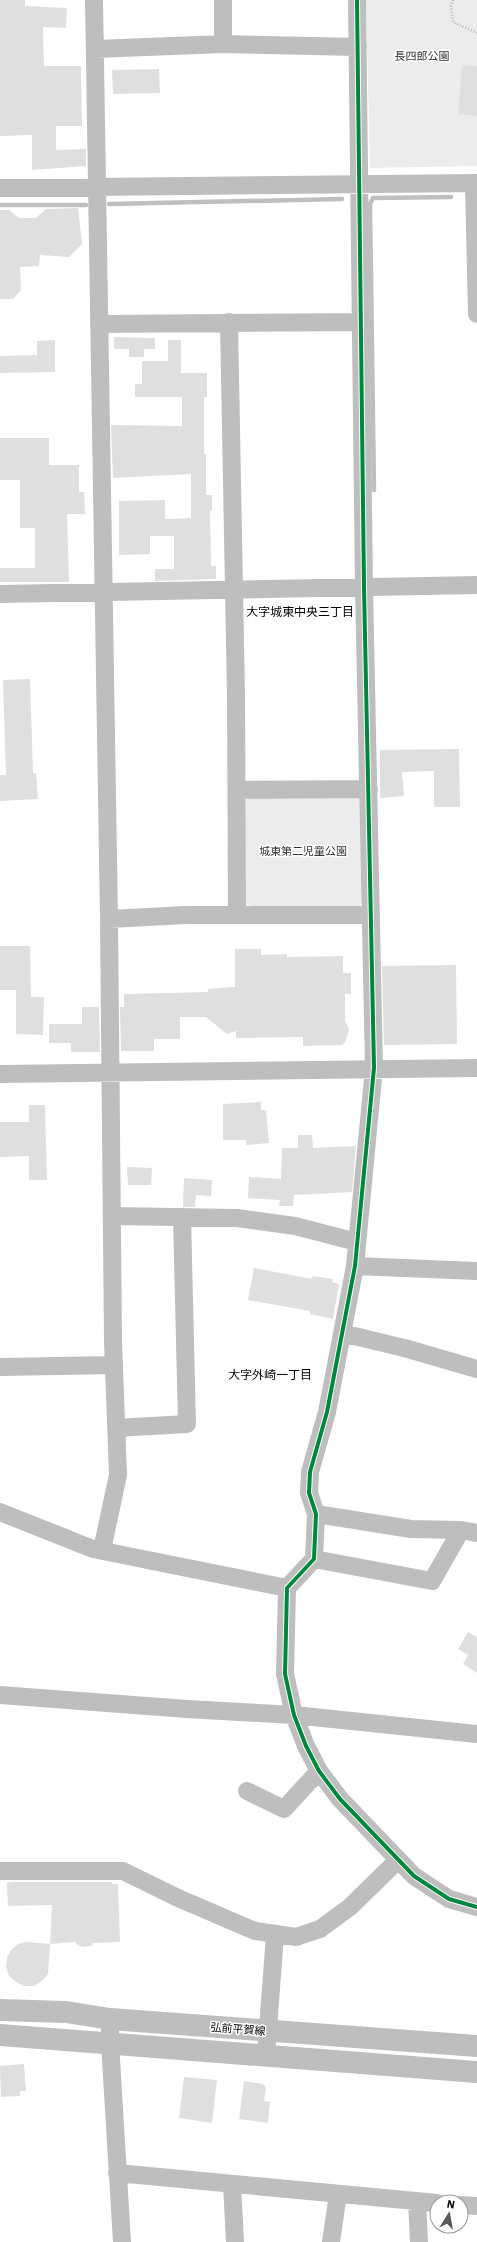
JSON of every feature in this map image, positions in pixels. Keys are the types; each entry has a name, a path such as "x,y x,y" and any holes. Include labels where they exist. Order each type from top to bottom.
{"main road":[{"name":"弘前平賀線","path":"0,2010 66,2012 110,2019 477,2046"},
{"path":"0,2035 477,2072"}],"street":[{"path":"94,0 109,919 114,1366 118,1475 102,1550"},
{"path":"223,0 223,44"},
{"path":"357,0 364,587 374,1068 355,1266 327,1412 310,1472 309,1493 316,1514 314,1559 287,1588 285,1674 294,1715 306,1746 319,1771 340,1799 397,1861 414,1876 449,1900 477,1907"},
{"path":"95,49 223,44 358,46"},
{"path":"0,188 476,183 477,314"},
{"path":"229,322 237,790 237,915"},
{"path":"99,324 362,322"},
{"path":"0,594 103,594 477,585"},
{"path":"237,790 369,789"},
{"path":"109,919 186,915 371,915"},
{"path":"0,1074 374,1068 477,1068"},
{"path":"112,1216 236,1218 295,1226 357,1242"},
{"path":"116,1428 187,1424 182,1217"},
{"path":"355,1266 477,1272"},
{"path":"342,1333 408,1349 477,1369"},
{"path":"0,1367 114,1366"},
{"path":"0,1512 93,1549 287,1588"},
{"path":"316,1514 411,1529 469,1531"},
{"path":"314,1559 432,1581 469,1531"},
{"path":"0,1695 187,1709 294,1715 477,1734"},
{"path":"247,1791 284,1809 319,1771"},
{"path":"0,1871 123,1871 178,1898 255,1931 296,1937 320,1929 350,1906 397,1861"},
{"path":"266,2055 275,1935"},
{"path":"110,2019 110,2043 122,2242"},
{"path":"117,2173 429,2202"},
{"path":"232,2184 235,2242"},
{"path":"331,2242 338,2194"},
{"path":"417,2201 419,2242"}],"path":[{"path":"453,0 451,6 453,22 477,34"}],"green space":[{"name":"長四郎公園","path":"366,0 477,0 477,166 370,168"},
{"name":"城東第二児童公園","path":"354,794 362,800 362,904 356,908 253,908 246,903 244,803 250,795"}],"building":[{"path":"0,0 25,0 25,6 67,8 66,28 43,27 44,66 81,66 82,126 56,126 56,150 86,149 86,166 32,170 32,135 0,136"},
{"path":"462,65 477,66 477,116 458,114"},
{"path":"159,69 160,93 113,94 112,70"},
{"path":"78,208 82,244 69,257 40,255 39,266 20,267 21,290 13,299 0,299 0,210 9,210 19,218 36,218 46,209"},
{"path":"114,337 155,338 155,349 144,349 144,357 129,357 129,349 114,349"},
{"path":"55,340 55,372 0,373 0,356 37,355 37,341"},
{"path":"168,340 181,340 181,373 207,373 207,397 204,397 204,454 206,454 206,495 212,495 212,511 210,511 211,566 216,566 216,579 155,581 155,569 174,569 174,536 150,536 150,554 119,555 119,501 165,500 165,519 191,518 191,474 113,478 111,425 182,426 182,397 135,397 135,384 142,384 142,361 168,361"},
{"path":"0,438 49,438 49,465 79,465 79,492 84,492 85,514 67,514 69,582 0,582 0,568 35,568 35,528 20,528 20,480 0,480"},
{"path":"30,679 33,773 36,773 38,799 0,801 0,775 6,775 3,680"},
{"path":"459,749 460,807 434,807 434,771 402,772 404,796 380,798 380,750"},
{"path":"0,946 30,946 31,997 44,997 43,1035 16,1034 16,990 0,990"},
{"path":"235,949 261,949 261,955 287,954 287,957 343,956 343,973 351,973 351,994 345,994 345,1020 349,1030 345,1042 342,1045 303,1046 303,1037 236,1038 236,1031 227,1034 206,1017 180,1017 180,1039 154,1039 154,1051 121,1051 120,1007 124,1007 124,994 208,992 208,989 235,987"},
{"path":"456,965 457,1044 384,1045 382,966"},
{"path":"82,1007 99,1007 100,1052 71,1052 71,1043 49,1043 49,1024 82,1024"},
{"path":"261,1102 261,1110 266,1110 269,1143 246,1145 246,1140 223,1140 223,1104"},
{"path":"29,1105 45,1105 47,1180 29,1180 29,1156 0,1157 0,1122 29,1122"},
{"path":"298,1135 312,1135 313,1148 356,1146 352,1192 294,1195 293,1206 279,1206 280,1200 248,1198 249,1177 281,1179 282,1148 298,1148"},
{"path":"127,1167 152,1168 151,1185 128,1185"},
{"path":"184,1178 212,1180 211,1196 196,1195 195,1207 183,1207"},
{"path":"254,1268 312,1279 313,1276 333,1279 332,1282 339,1284 333,1319 310,1314 310,1311 248,1300"},
{"path":"468,1632 477,1637 477,1673 463,1664 468,1655 458,1649"},
{"path":"112,1882 112,1884 118,1884 120,1942 93,1943 91,1946 84,1947 79,1946 75,1942 50,1944 52,1905 8,1906 7,1883"},
{"path":"27,1942 50,1944 48,1974 42,1981 34,1986 24,1986 16,1982 9,1976 6,1967 7,1958 11,1950 18,1944"},
{"path":"24,2064 26,2091 20,2091 20,2096 1,2097 0,2066"},
{"path":"184,2077 217,2080 212,2123 179,2118"},
{"path":"244,2081 263,2084 266,2088 264,2101 270,2102 268,2123 239,2119"}],"waterway":[{"path":"374,490 370,204 373,198 451,197"},
{"path":"109,204 342,199"},
{"path":"0,205 86,205"}],"cycle path":[{"path":"357,0 364,587 374,1068 355,1266 327,1412 310,1472 309,1493 316,1514 314,1559 287,1588 285,1674 294,1715 306,1746 319,1771 340,1799 414,1876 449,1899 477,1907"}],"district":[{"name":"大字城東中央三丁目","path":"300,611"},
{"name":"大字外崎一丁目","path":"270,1374"}]}
